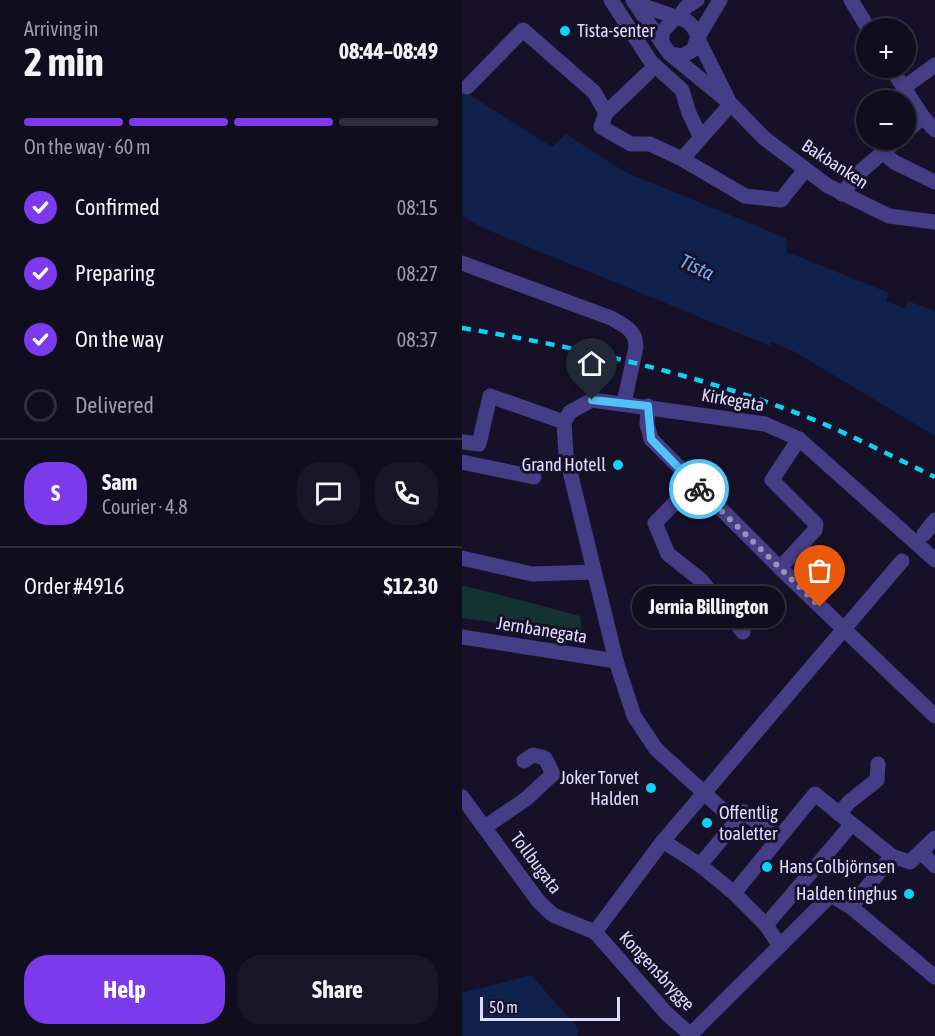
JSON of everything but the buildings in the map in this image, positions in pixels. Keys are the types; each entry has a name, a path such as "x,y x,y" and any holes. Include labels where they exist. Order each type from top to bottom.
{"street":[{"path":"611,0 651,62 682,90 688,113 700,135"},
{"path":"697,0 686,7 662,32 666,49 682,56 693,50 720,0"},
{"path":"851,0 862,18"},
{"path":"635,2 678,17 695,28 698,38"},
{"name":"Bakbanken","path":"635,2 666,49 731,104 764,138 805,170 842,194 889,216 935,222"},
{"path":"467,87 523,30 594,92 606,113"},
{"name":"Bakbanken","path":"698,38 731,104"},
{"path":"903,88 935,65"},
{"path":"648,73 606,113 602,127 631,144 650,144 682,159 745,196 781,200 805,170"},
{"path":"897,78 923,117 935,130"},
{"path":"682,159 700,135 731,104"},
{"path":"916,123 923,117"},
{"path":"842,194 854,178 885,150"},
{"path":"883,152 894,162 935,182"},
{"path":"462,263 611,318 630,329 636,338 636,347 624,403"},
{"path":"462,442 478,444 490,396 564,422 566,455 616,661 641,730 656,749 704,791 724,812 744,812 778,839"},
{"name":"Kirkegata","path":"564,422 570,412 592,400 765,424 800,439 935,560"},
{"path":"648,406 651,439 693,484 935,716"},
{"path":"780,568 816,530 816,524 772,480 800,439"},
{"path":"462,462 534,477"},
{"path":"693,484 655,523 668,554 701,580 743,632"},
{"path":"462,558 532,574 594,572"},
{"path":"595,932 663,841 704,791 902,561"},
{"name":"Jernbanegata","path":"462,637 616,661"},
{"path":"485,827 526,799 553,774 544,758 533,755 524,760"},
{"path":"839,814 849,802 877,780 878,764"},
{"path":"734,893 815,794 892,856 915,857 935,866"},
{"name":"Tollbugata","path":"462,797 539,902 553,915 595,932"},
{"path":"700,865 744,812"},
{"path":"766,925 852,824"},
{"path":"915,857 935,838"},
{"path":"663,841 700,865 734,893 766,925 780,945"},
{"path":"851,907 892,856"},
{"path":"691,1036 831,895 851,907 935,977"},
{"name":"Kongensbrygge","path":"595,932 619,962 691,1036"}],"green space":[{"path":"462,585 580,616 582,635 462,618"}],"water":[{"name":"Tista","path":"462,90 552,147 566,134 625,172 786,238 787,252 889,293 886,301 905,309 908,301 935,311 935,436 795,352 772,342 770,346 485,229 462,216"},
{"path":"531,975 579,1029 577,1036 462,1036 462,993"}],"railway":[{"path":"462,328 591,353 719,386 819,422 935,477"}],"way so far":[{"path":"699,489 820,607"}],"place":[{"name":"Tista-senter","path":"565,31"},
{"name":"Grand Hotell","path":"618,465"},
{"name":"Jernia Billington","path":"820,607"},
{"name":"Joker Torvet Halden","path":"651,788"},
{"name":"Offentlig toaletter","path":"707,823"},
{"name":"Hans Colbjörnsen","path":"767,867"},
{"name":"Halden tinghus","path":"909,894"}],"route":[{"path":"592,400 648,406 651,439 699,489"}]}
